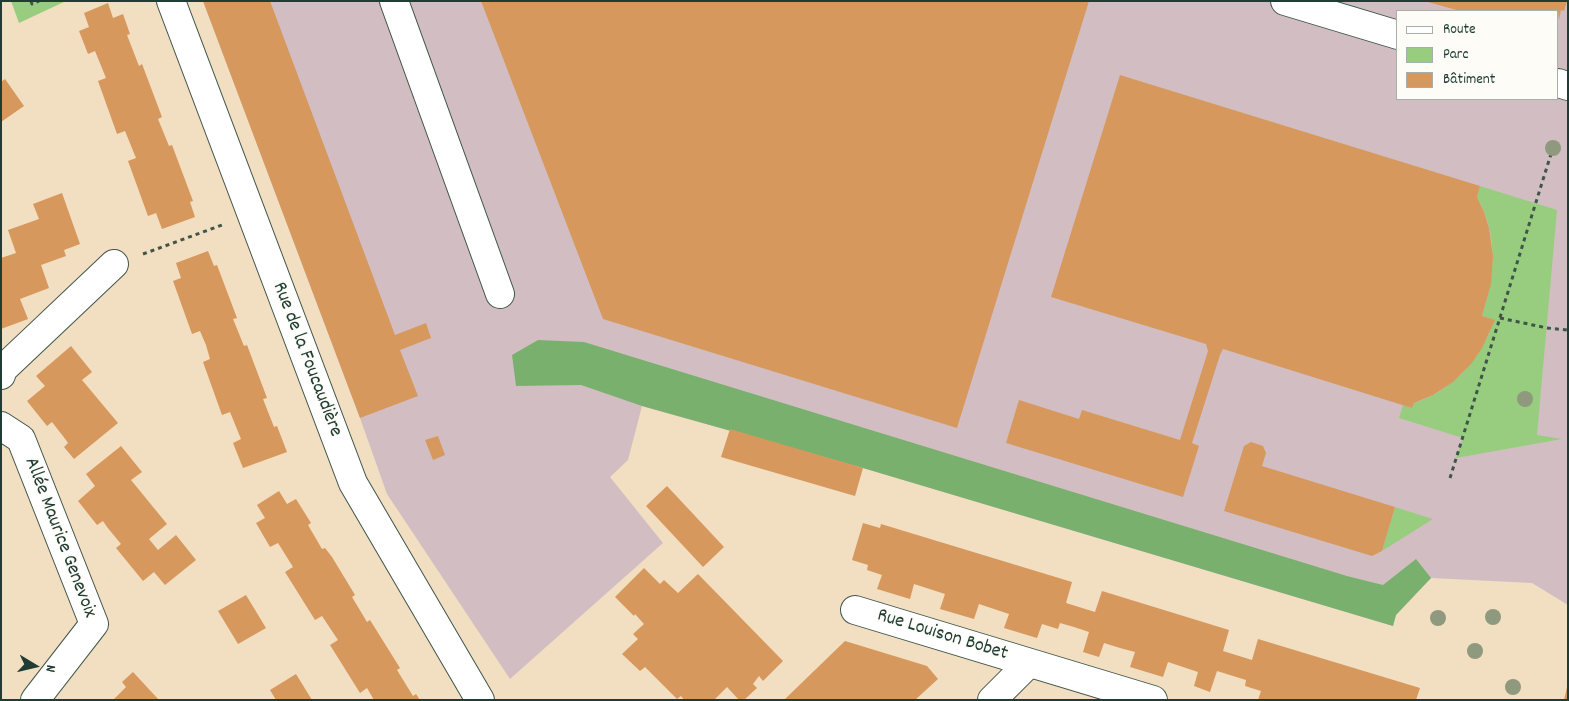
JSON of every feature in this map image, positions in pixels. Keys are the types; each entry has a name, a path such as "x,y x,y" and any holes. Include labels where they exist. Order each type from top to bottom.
{"street":[{"name":"Rue de la Foucaudière","path":"171,1 353,483 480,700"},
{"path":"394,1 500,294"},
{"path":"1285,1 1396,34"},
{"path":"1,375 3,369 114,264"},
{"name":"Allée Maurice Genevoix","path":"1,426 21,439 94,624 35,700"},
{"name":"Rue Louison Bobet","path":"854,610 1154,700"},
{"name":"Rue Louison Bobet","path":"992,700 1030,662"}],"path":[{"path":"31,1 32,4 39,1"},
{"path":"1450,478 1551,154"},
{"path":"114,264 251,214"},
{"path":"1500,318 1547,328 1568,330"}],"shaded area":[{"path":"203,1 1568,1 1568,605 1532,583 1431,578 1396,615 1393,626 863,468 642,406 628,460 610,477 663,543 510,679 387,494"}],"green space":[{"path":"11,1 66,1 19,23"},
{"path":"1480,186 1557,210 1537,435 1562,439 1456,458 1463,438 1399,418 1403,405 1412,408 1414,403 1428,398 1441,390 1464,371 1482,347 1494,320 1482,316 1490,286 1493,256 1489,227 1477,197"},
{"path":"538,340 584,342 1347,576 1383,585 1416,559 1431,578 1396,615 1393,626 863,468 642,406 581,385 516,386 512,355"},
{"path":"1395,507 1433,519 1382,551"}],"building":[{"path":"203,1 270,1 395,335 426,323 431,338 400,350 418,396 360,418"},
{"path":"481,1 1089,1 957,428 603,319"},
{"path":"1567,1 1564,11 1561,10 1559,20 1559,10 1456,10 1428,2"},
{"path":"108,3 113,18 123,14 130,34 127,35 139,66 142,64 162,117 158,119 169,146 172,145 193,201 190,202 195,217 162,229 156,213 148,216 128,161 136,158 125,131 117,134 98,81 106,78 95,51 88,54 79,31 89,27 84,13"},
{"path":"1120,75 1480,186 1477,197 1489,228 1493,256 1491,284 1482,316 1495,320 1482,348 1471,364 1453,382 1433,395 1414,403 1412,408 1223,349 1192,443 1199,446 1183,497 1006,443 1019,400 1079,419 1082,410 1180,440 1208,351 1206,344 1051,297"},
{"path":"5,79 24,106 1,122 1,82"},
{"path":"62,193 80,244 64,250 66,256 41,265 49,288 20,299 28,319 1,329 1,258 16,253 8,230 39,219 33,204"},
{"path":"208,251 214,266 217,265 237,318 233,319 244,346 247,345 267,398 263,399 274,427 277,426 287,452 243,468 233,443 241,439 230,412 222,415 203,362 210,359 206,345 200,331 192,334 173,281 181,278 176,263"},
{"path":"71,346 92,372 82,380 118,423 74,459 64,447 68,443 52,422 47,426 27,401 45,386 36,376"},
{"path":"730,429 863,468 855,496 721,457"},
{"path":"438,436 445,455 433,460 425,440"},
{"path":"1251,442 1263,446 1266,453 1262,466 1395,507 1382,551 1372,556 1224,511 1244,446"},
{"path":"121,446 142,472 131,480 167,524 149,539 158,550 176,535 196,560 165,585 154,572 143,581 116,548 121,544 103,521 97,525 78,501 95,486 86,474"},
{"path":"667,486 724,547 703,567 646,506"},
{"path":"279,491 287,504 296,499 311,523 308,525 322,549 325,548 332,557 355,595 352,597 367,622 370,620 400,668 397,670 413,696 416,694 420,700 374,700 367,688 360,693 330,645 338,640 322,616 315,620 285,572 293,567 278,543 270,547 256,523 265,518 257,505"},
{"path":"863,523 880,528 881,524 1072,582 1066,603 1095,612 1102,591 1229,630 1223,651 1252,660 1258,639 1420,688 1416,700 1258,700 1261,691 1245,686 1246,680 1217,671 1210,692 1194,686 1198,672 1168,662 1163,677 1130,667 1135,652 1104,643 1099,657 1083,652 1089,632 1074,627 1060,623 1058,629 1042,624 1037,638 1004,628 1009,614 979,604 974,619 940,609 945,594 914,584 910,599 877,589 882,575 867,570 868,565 852,560"},
{"path":"644,568 660,584 664,580 678,593 698,574 783,661 763,681 759,676 753,684 757,688 744,700 739,700 727,687 714,700 684,700 681,696 677,699 645,667 640,671 622,654 638,639 633,634 644,624 615,597"},
{"path":"246,595 266,628 238,644 218,611"},
{"path":"845,641 927,666 938,679 915,700 784,700"},
{"path":"133,672 159,700 113,700 126,687 122,682"},
{"path":"296,674 312,700 276,700 270,690"},
{"path":"1567,687 1568,700 1564,700"}]}
